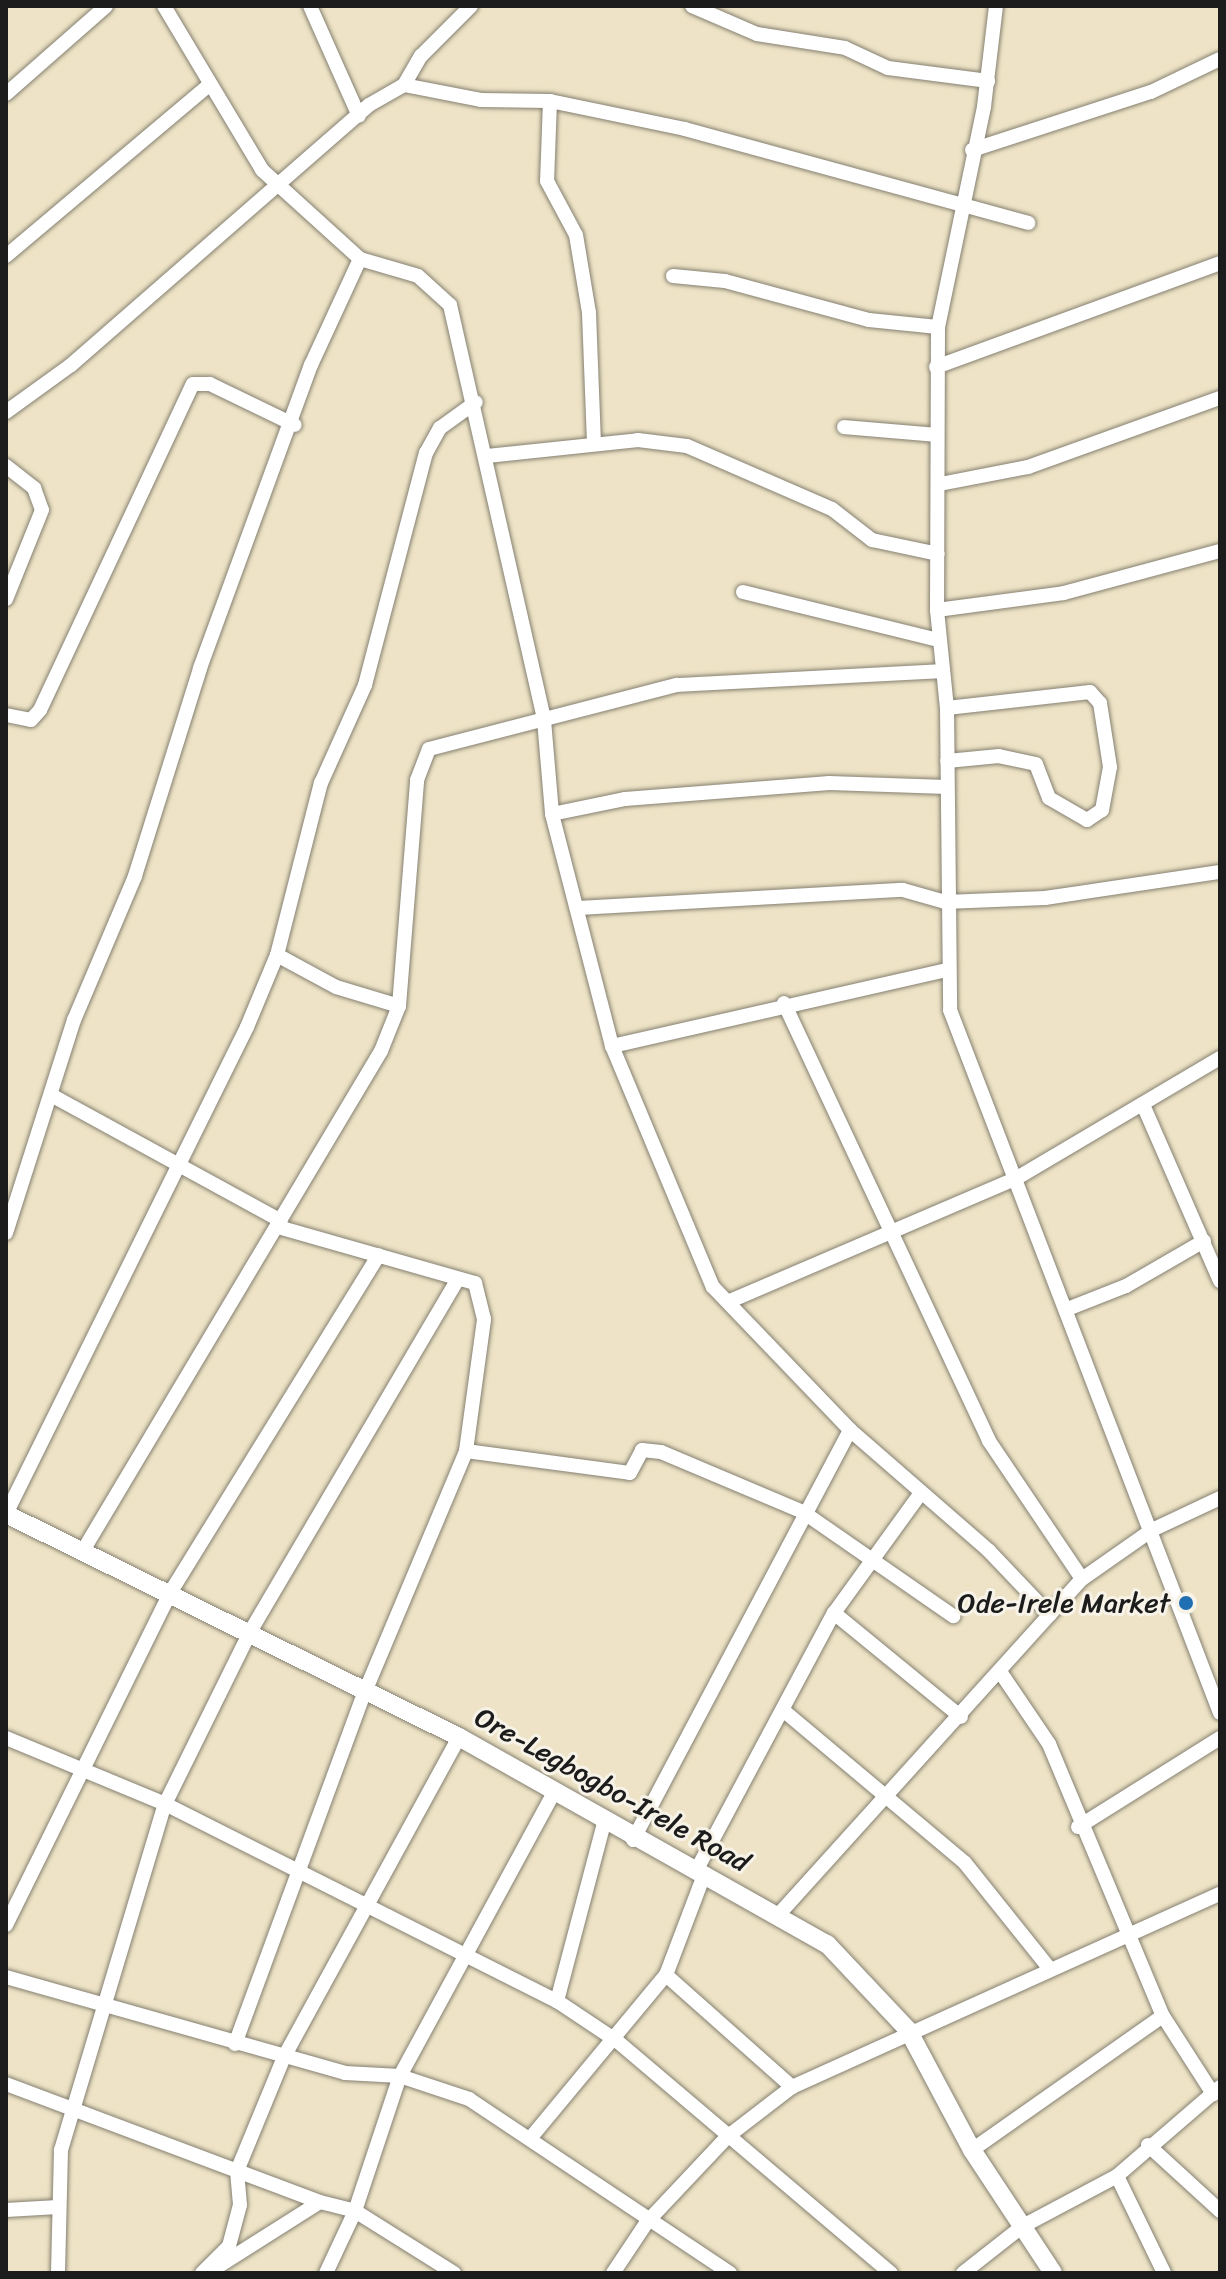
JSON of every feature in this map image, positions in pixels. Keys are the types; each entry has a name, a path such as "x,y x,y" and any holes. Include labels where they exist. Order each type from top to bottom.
{"main road":[{"name":"Ore-Legbogbo-Irele Road","path":"6,1514 84,1549 250,1632 364,1694 459,1737 553,1794 605,1819 633,1840 780,1913 838,1953 908,2030 972,2150 1053,2273"}],"street":[{"path":"6,94 106,6"},
{"path":"164,6 262,170 360,259 418,276 446,299 476,402 544,720 552,814 612,1046 692,1245 713,1287 730,1301 743,1323 850,1430 989,1551 1050,1615"},
{"path":"310,6 359,116"},
{"path":"6,412 281,186 359,116 404,85 421,56 471,6"},
{"path":"692,6 757,34 845,48 888,68 988,81"},
{"path":"996,6 988,81 938,327 936,367 940,484 937,610 947,708 945,902 950,1010 1070,1308 1220,1713"},
{"path":"972,150 1151,92 1220,59"},
{"path":"6,256 210,84"},
{"path":"404,85 481,100 550,101 750,144 1028,223"},
{"path":"550,101 547,181 576,235 589,313 594,443"},
{"path":"6,1233 51,1095 295,425 311,365 360,259"},
{"path":"936,367 1220,263"},
{"path":"673,276 938,327"},
{"path":"6,715 31,720 40,710 193,384 210,384 295,425"},
{"path":"940,484 1028,467 1220,398"},
{"path":"6,1514 183,1164 277,955 303,836 365,685 416,479 440,428 476,402"},
{"path":"844,427 937,435"},
{"path":"487,456 594,443 687,446 832,509 872,540 938,554"},
{"path":"6,466 34,488 42,510 6,599"},
{"path":"937,610 1064,593 1220,551"},
{"path":"743,592 939,640"},
{"path":"84,1549 368,1077 399,1006 423,756 445,741 544,720 677,685 942,671"},
{"path":"947,708 1090,692 1100,703 1110,767 1102,810 1087,820 1049,798 1036,764 999,756 947,761"},
{"path":"552,814 625,799 829,783 947,787"},
{"path":"578,908 903,890 945,902 1045,898 1220,872"},
{"path":"277,955 336,987 399,1006"},
{"path":"612,1046 784,1003 947,970"},
{"path":"784,1003 886,1232 989,1441 1082,1579"},
{"path":"730,1301 1017,1178 1144,1107 1220,1058"},
{"path":"51,1095 183,1164 279,1224 475,1283 484,1306 466,1451 364,1694 235,2044"},
{"path":"1144,1107 1220,1281"},
{"path":"1070,1308 1126,1286 1204,1241"},
{"path":"6,1925 75,1772 170,1593 379,1255"},
{"path":"58,2273 61,2150 107,2006 165,1804 250,1632 457,1280"},
{"path":"633,1840 803,1512 850,1430"},
{"path":"466,1451 630,1473 636,1455 649,1449 803,1512 953,1616"},
{"path":"533,2135 617,2041 666,1975 700,1873 834,1613 869,1560 920,1494"},
{"path":"780,1913 1001,1673 1082,1579 1152,1530 1220,1498"},
{"path":"834,1613 961,1717"},
{"path":"963,2273 1023,2226 1117,2176 1148,2145 1216,2090 1163,2016 1130,1935 1078,1827 1049,1744 1001,1673"},
{"path":"784,1711 891,1794 987,1886 1049,1968"},
{"path":"202,2273 229,2246 240,2205 237,2171 284,2057 363,1904 459,1737"},
{"path":"6,1738 75,1772 165,1804 297,1876 469,1952 557,2001 617,2041 891,2273"},
{"path":"1078,1827 1220,1738"},
{"path":"326,2273 355,2211 400,2076 553,1794"},
{"path":"557,2001 605,1819"},
{"path":"613,2273 647,2222 727,2137 792,2087 908,2030 1220,1894"},
{"path":"666,1975 792,2087"},
{"path":"6,1977 284,2057 345,2073 400,2076 469,2099 533,2135 647,2222 730,2273"},
{"path":"972,2150 1163,2016"},
{"path":"6,2084 320,2202 355,2211 454,2273"},
{"path":"1148,2145 1220,2211"},
{"path":"1117,2176 1164,2273"},
{"path":"209,2273 320,2202"},
{"path":"6,2210 58,2207"}],"place":[{"name":"Ode-Irele Market","path":"1186,1603"}]}
